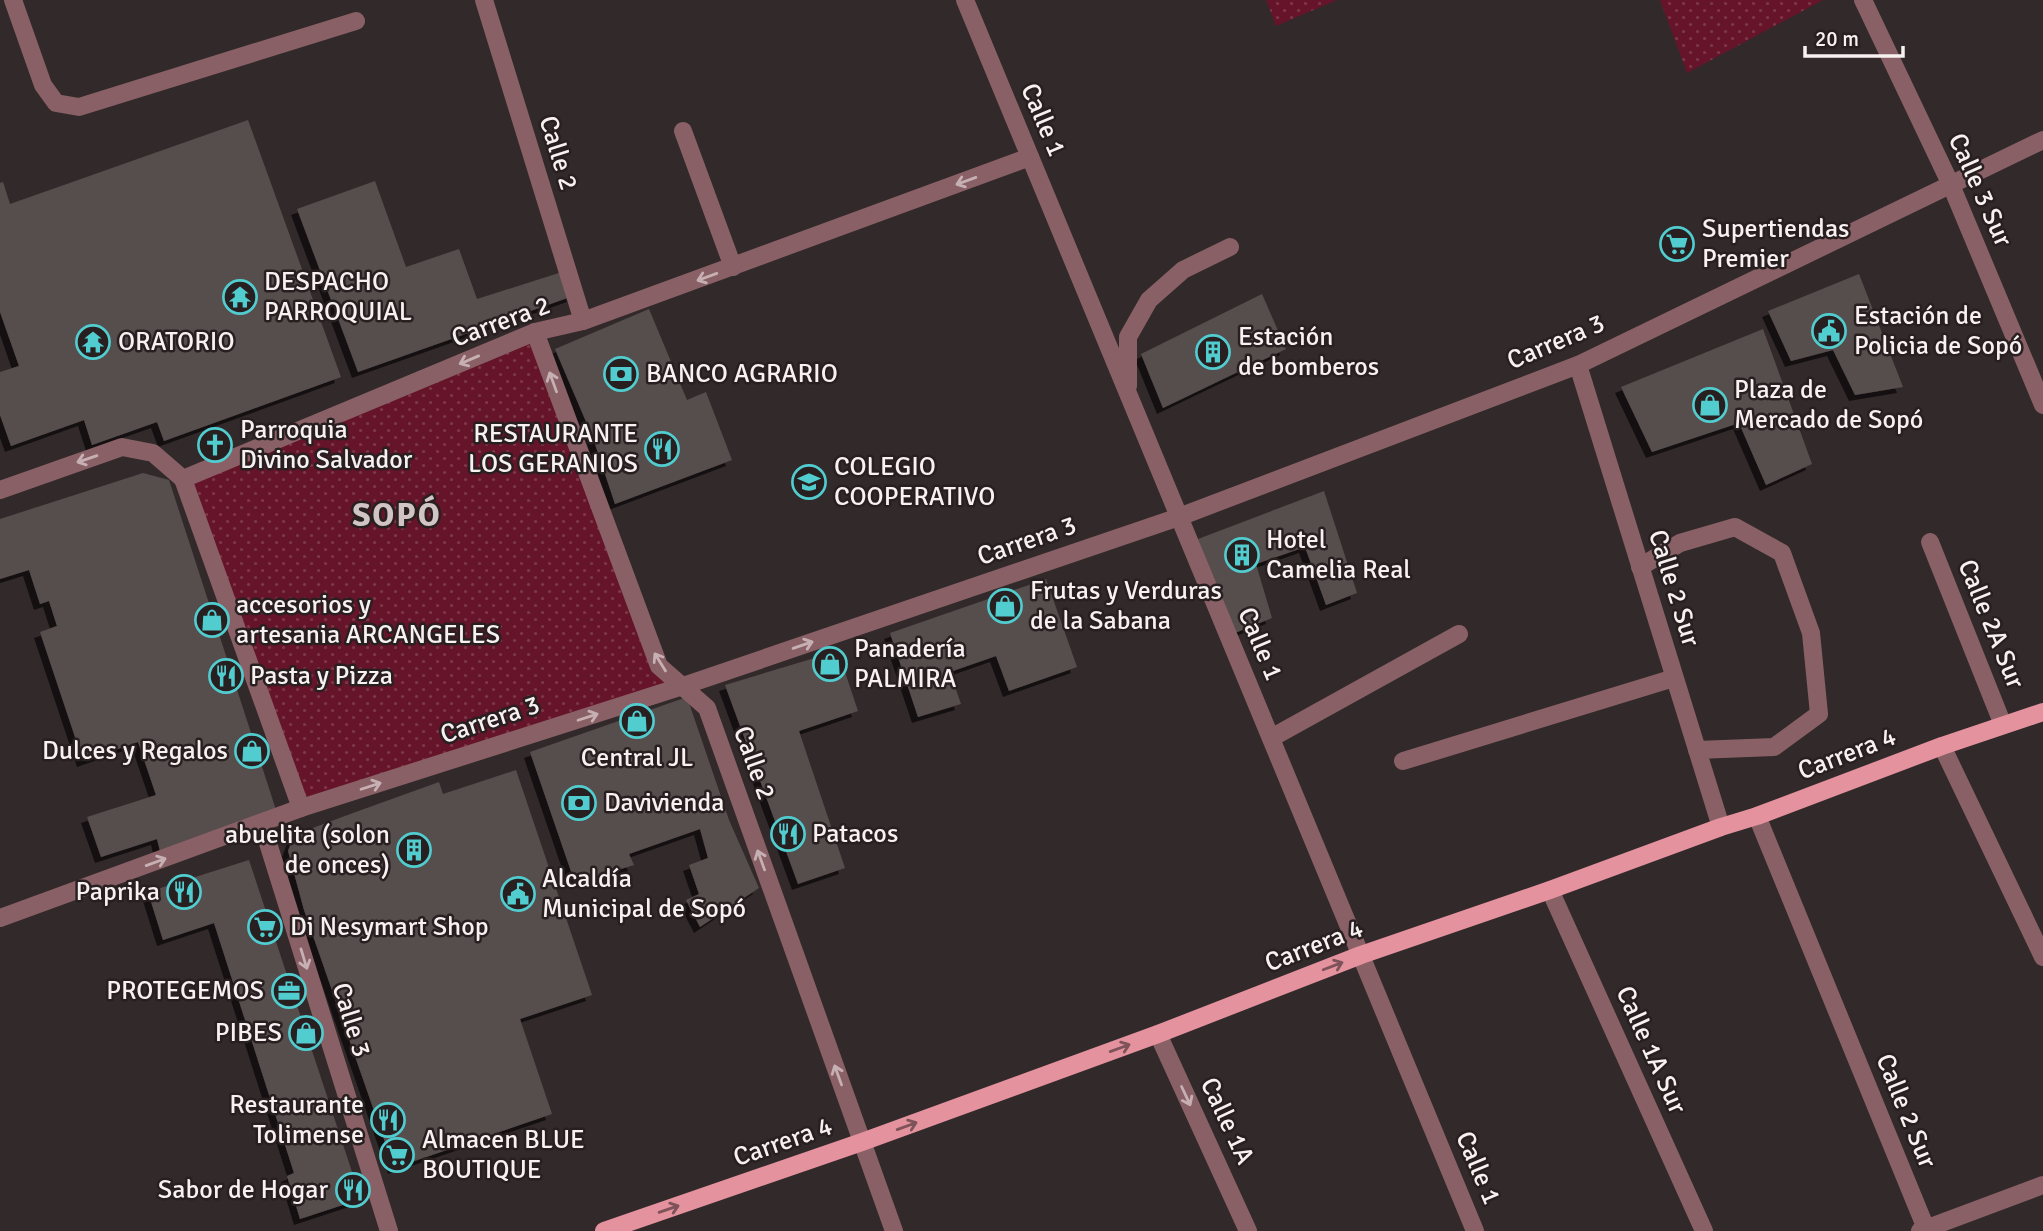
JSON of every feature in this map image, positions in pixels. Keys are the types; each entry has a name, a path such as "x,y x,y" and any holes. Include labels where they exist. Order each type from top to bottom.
{"main road":[{"name":"Carrera 4","path":"604,1231 862,1142 1158,1034 1361,955 2043,712"}],"street":[{"path":"13,0 43,85 56,103 79,107 356,21"},
{"name":"Calle 2","path":"484,0 583,321"},
{"name":"Calle 1","path":"965,0 1475,1231"},
{"name":"Calle 3 Sur","path":"1863,0 1951,185 2043,405"},
{"path":"683,131 733,267"},
{"name":"Carrera 3","path":"0,918 301,808 683,686 1179,517 1577,365 2043,141"},
{"name":"Carrera 2","path":"183,479 535,332 583,321 1030,158"},
{"path":"1128,393 1128,337 1150,300 1183,270 1230,247"},
{"name":"Calle 2","path":"535,332 659,666 707,708 894,1231"},
{"name":"Calle 2 Sur","path":"1577,365 1721,827"},
{"path":"0,490 122,447 153,453 183,479 301,808"},
{"path":"1640,567 1680,543 1735,527 1782,553 1811,633 1819,713 1773,747 1697,750"},
{"name":"Calle 2A Sur","path":"1930,542 2003,725"},
{"path":"1271,738 1459,634"},
{"path":"1403,761 1674,678"},
{"path":"1942,746 2043,957"},
{"name":"Calle 2 Sur","path":"1757,816 1924,1230"},
{"name":"Calle 3","path":"262,824 389,1231"},
{"name":"Calle 1A Sur","path":"1549,890 1704,1231"},
{"name":"Calle 1A","path":"1158,1034 1248,1231"},
{"path":"1924,1230 2043,1185"}],"shaded area":[{"path":"1266,0 1337,0 1276,26"},
{"path":"1660,0 1823,0 1687,73"},
{"path":"535,332 659,666 683,686 301,808 183,479"}],"building":[{"path":"248,120 341,377 164,441 157,422 92,445 84,420 11,446 0,415 0,372 19,366 0,312 0,183 3,182 10,204"},
{"path":"375,181 406,267 459,249 477,299 565,271 573,296 358,372 297,209"},
{"name":"Estación de Policia de Sopó","path":"1859,274 1903,387 1855,395 1833,350 1791,361 1768,311"},
{"name":"Estación de bomberos","path":"1262,294 1286,349 1163,408 1141,354"},
{"path":"649,309 687,400 706,392 732,460 615,504 593,438 555,349"},
{"name":"Plaza de Mercado de Sopó","path":"1763,329 1812,464 1766,485 1739,423 1652,452 1621,387"},
{"path":"143,473 169,480 277,813 160,851 157,839 101,857 87,817 156,795 138,742 83,761 40,632 57,626 49,601 40,604 29,570 0,579 0,519"},
{"name":"Hotel Camelia Real","path":"1324,491 1357,593 1326,605 1305,547 1256,564 1272,618 1230,635 1198,539"},
{"path":"1046,579 1077,667 1009,691 996,656 950,672 961,704 918,717 890,633"},
{"path":"838,651 858,711 799,731 845,868 798,884 725,685"},
{"path":"687,697 729,820 759,888 700,927 686,900 699,894 689,865 708,858 700,829 629,854 634,865 575,883 530,752"},
{"path":"516,770 592,995 520,1019 552,1114 394,1168 304,910 288,851 294,835 439,782 443,794"},
{"path":"249,860 361,1199 300,1219 287,1176 294,1173 214,923 163,940 148,892"}],"place":[{"name":"Supertiendas Premier","path":"1677,244"},
{"name":"DESPACHO PARROQUIAL","path":"240,297"},
{"name":"Estación de Policia de Sopó","path":"1829,331"},
{"name":"ORATORIO","path":"93,342"},
{"name":"Estación de bomberos","path":"1213,352"},
{"name":"BANCO AGRARIO","path":"621,374"},
{"name":"Plaza de Mercado de Sopó","path":"1710,405"},
{"name":"Parroquia Divino Salvador","path":"215,445"},
{"name":"RESTAURANTE LOS GERANIOS","path":"662,449"},
{"name":"COLEGIO COOPERATIVO","path":"809,482"},
{"name":"Hotel Camelia Real","path":"1242,555"},
{"name":"Frutas y Verduras de la Sabana","path":"1005,606"},
{"name":"accesorios y artesania ARCANGELES","path":"212,620"},
{"name":"Panadería PALMIRA","path":"830,664"},
{"name":"Pasta y Pizza","path":"226,676"},
{"name":"Central JL","path":"637,721"},
{"name":"Dulces y Regalos","path":"252,751"},
{"name":"Davivienda","path":"579,803"},
{"name":"Patacos","path":"788,834"},
{"name":"abuelita (solon de onces)","path":"414,850"},
{"name":"Paprika","path":"184,892"},
{"name":"Alcaldía Municipal de Sopó","path":"518,894"},
{"name":"Di Nesymart Shop","path":"265,927"},
{"name":"PROTEGEMOS","path":"289,991"},
{"name":"PIBES","path":"306,1033"},
{"name":"Restaurante Tolimense","path":"388,1120"},
{"name":"Almacen BLUE BOUTIQUE","path":"397,1155"},
{"name":"Sabor de Hogar","path":"353,1190"}],"district":[{"name":"SOPÓ","path":"397,515"}]}
